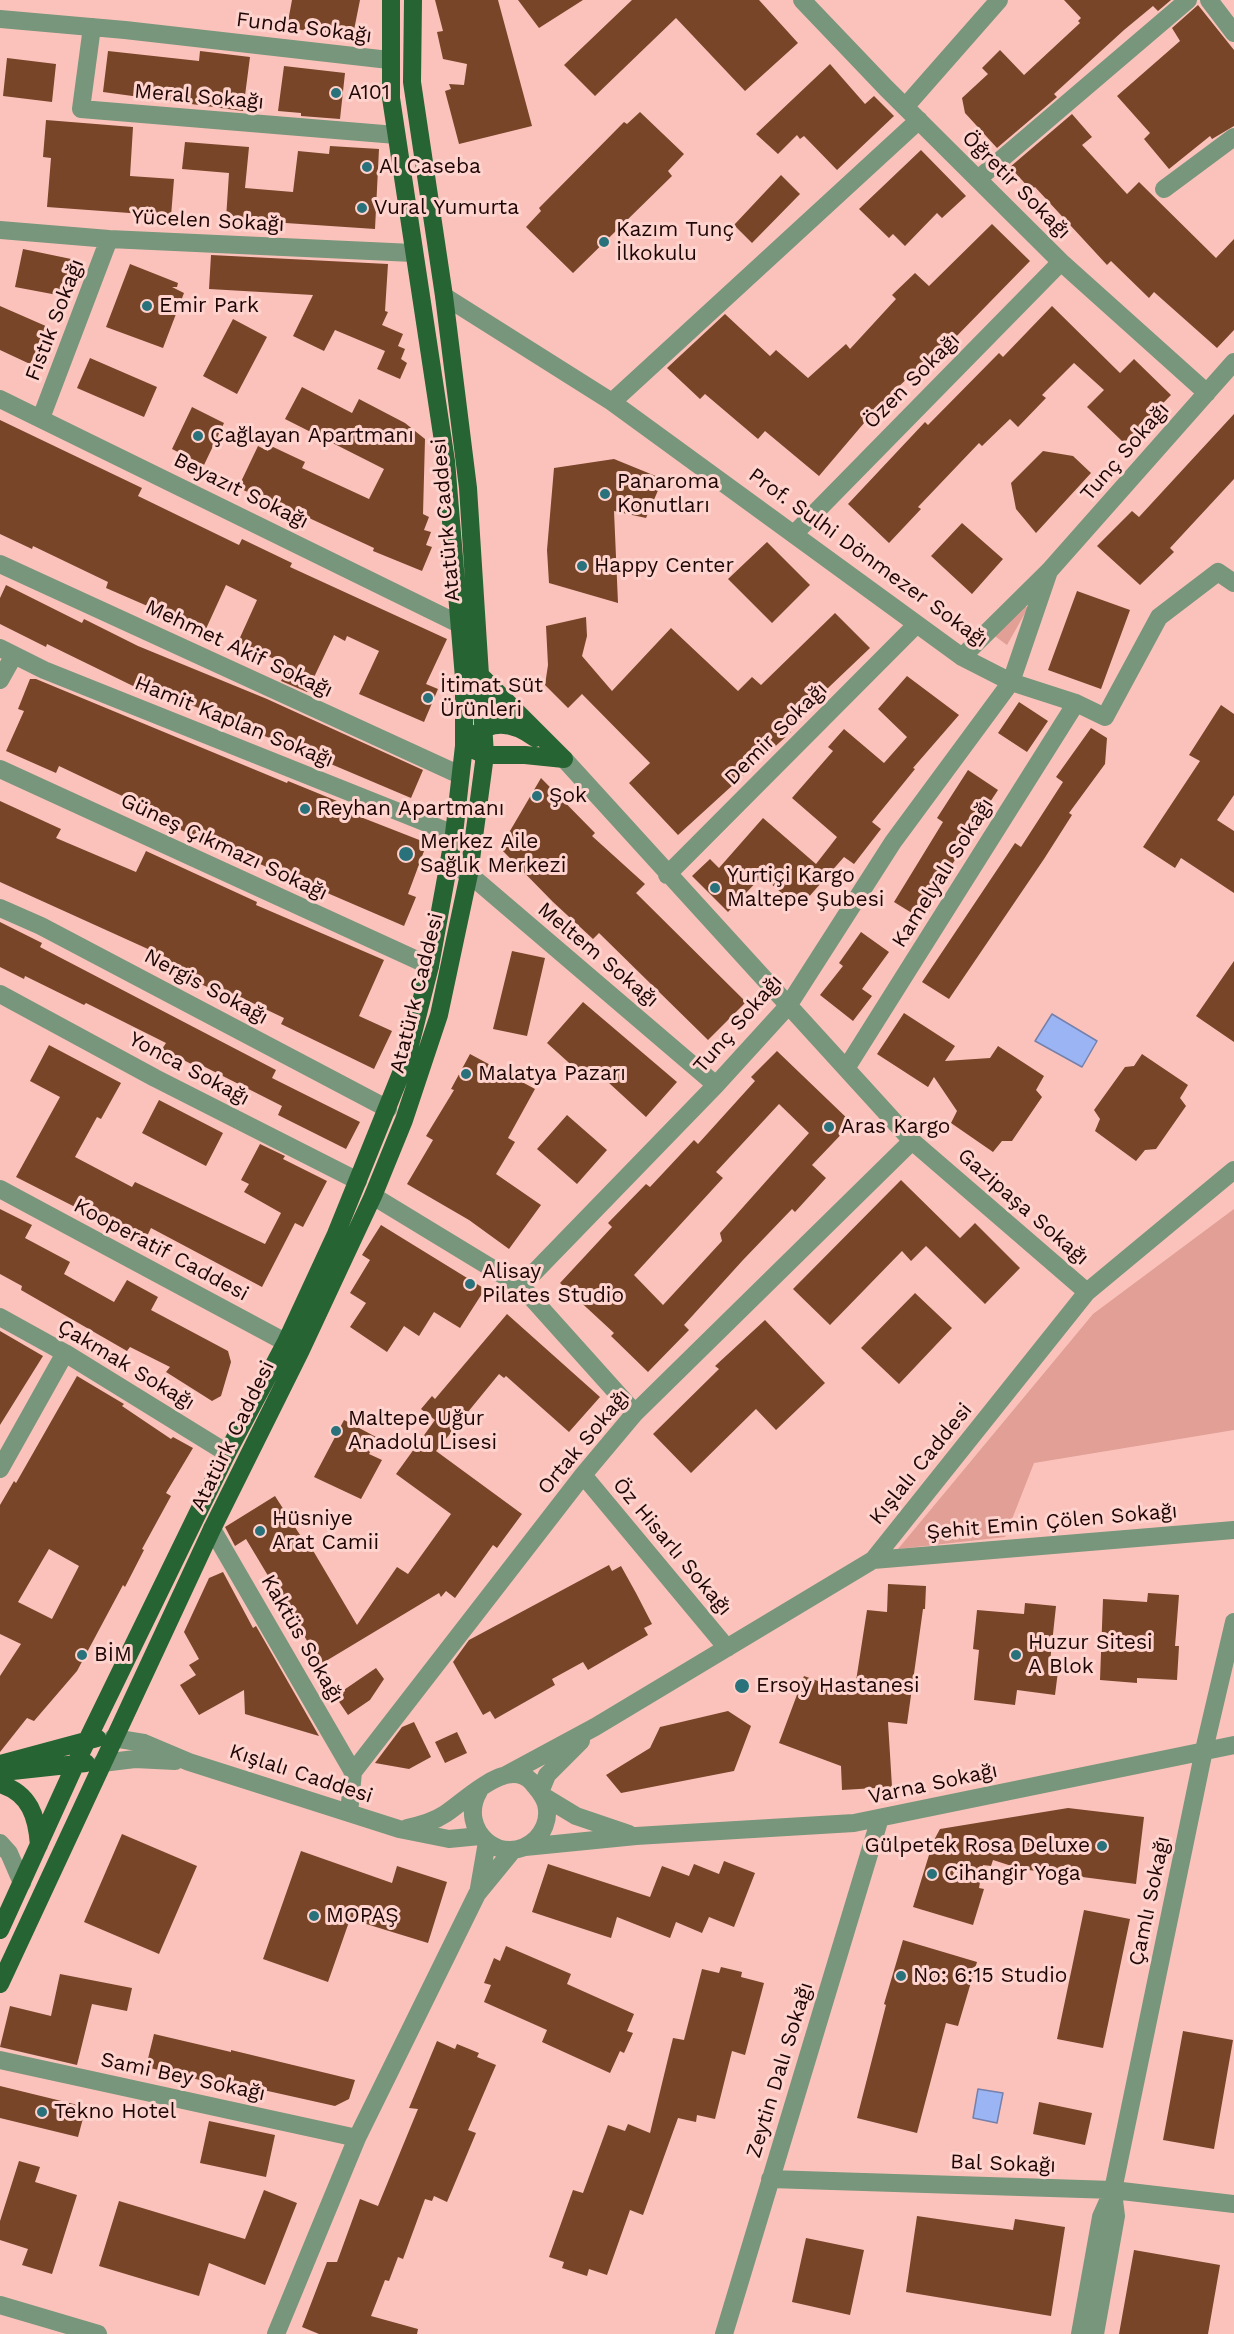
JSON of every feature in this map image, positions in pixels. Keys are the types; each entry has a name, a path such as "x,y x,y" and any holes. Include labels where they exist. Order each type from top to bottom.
{"main road":[{"name":"Atatürk Caddesi","path":"0,1984 212,1529 293,1346 406,1061 430,966 454,834 464,746 464,678 446,461 396,135 389,60 392,0"},
{"name":"Atatürk Caddesi","path":"0,1930 76,1763 227,1454 293,1346 373,1196 404,1120 433,1035 469,874 485,755 480,675 468,488 444,296 413,91 413,0"},
{"path":"480,675 564,759"},
{"path":"504,723 525,731 564,759 525,755 485,755 464,746 483,728 504,723"},
{"path":"0,1764 90,1738 113,1738"},
{"path":"0,1772 76,1763 102,1763"},
{"path":"0,1784 18,1793 31,1806 38,1824 39,1845"}],"street":[{"name":"Öğretir Sokağı","path":"802,0 905,107 1061,262 1207,393"},
{"path":"905,107 999,0"},
{"path":"978,179 1188,0"},
{"path":"1209,0 1234,33"},
{"name":"Funda Sokağı","path":"0,19 389,60"},
{"name":"Meral Sokağı","path":"92,27 81,109 396,135"},
{"path":"612,402 919,120"},
{"path":"1164,189 1234,137"},
{"name":"Yücelen Sokağı","path":"0,230 109,239 413,253"},
{"name":"Fıstık Sokağı","path":"42,418 109,239"},
{"name":"Özen Sokağı","path":"795,533 1061,262"},
{"name":"Prof. Sulhi Dönmezer Sokağı","path":"444,296 612,402 795,533 962,657 1011,682 1076,703 1105,717 1160,617 1218,572 1234,583"},
{"name":"Tunç Sokağı","path":"962,657 1049,571 1234,362"},
{"name":"Beyazıt Sokağı","path":"0,399 461,625"},
{"name":"Mehmet Akif Sokağı","path":"0,564 460,775"},
{"name":"Tunç Sokağı","path":"521,1286 716,1085 788,1006 893,842 1011,682 1049,571"},
{"name":"Demir Sokağı","path":"667,875 916,625"},
{"path":"0,680 7,652"},
{"name":"Hamit Kaplan Sokağı","path":"7,652 44,670 454,834"},
{"name":"Kamelyalı Sokağı","path":"848,1068 1076,703"},
{"name":"Gazipaşa Sokağı","path":"564,759 667,875 848,1068 912,1141 1088,1292"},
{"name":"Güneş Çıkmazı Sokağı","path":"0,769 430,966"},
{"name":"Meltem Sokağı","path":"449,863 469,874 716,1085"},
{"name":"Nergis Sokağı","path":"0,908 41,926 388,1109"},
{"name":"Yonca Sokağı","path":"0,994 155,1078 358,1181"},
{"name":"Ortak Sokağı","path":"353,1772 583,1475 635,1413 912,1141"},
{"name":"Kışlalı Caddesi","path":"506,1775 595,1727 873,1560 1088,1292 1234,1170"},
{"name":"Kooperatif Caddesi","path":"0,1189 293,1346"},
{"path":"373,1196 521,1286 635,1413"},
{"name":"Çakmak Sokağı","path":"0,1317 65,1353 227,1454"},
{"path":"2,1462 65,1353"},
{"name":"Öz Hisarlı Sokağı","path":"583,1475 727,1648"},
{"name":"Kaktüs Sokağı","path":"212,1529 353,1772"},
{"name":"Şehit Emin Çölen Sokağı","path":"873,1560 1234,1530"},
{"name":"Çamlı Sokağı","path":"1080,2334 1101,2217 1113,2190 1204,1750 1234,1622"},
{"name":"Kışlalı Caddesi","path":"541,1794 547,1775 595,1727"},
{"name":"Kışlalı Caddesi","path":"113,1738 144,1743 189,1762 399,1829 449,1839 483,1839"},
{"name":"Varna Sokağı","path":"519,1848 636,1836 854,1823 1234,1745"},
{"name":"Kışlalı Caddesi","path":"102,1763 135,1759 189,1762"},
{"path":"349,1813 353,1772"},
{"path":"276,2334 357,2138 477,1894 519,1848 543,1831 547,1808 532,1782 524,1777 506,1775 486,1783 478,1791 425,1825 399,1829"},
{"path":"478,1791 472,1810 473,1824 483,1839 504,1849 519,1848"},
{"path":"541,1794 576,1816 636,1836"},
{"name":"Zeytin Dalı Sokağı","path":"724,2334 880,1818"},
{"path":"477,1894 483,1839"},
{"path":"0,1843 9,1853 22,1883"},
{"name":"Sami Bey Sokağı","path":"0,2060 357,2138"},
{"name":"Bal Sokağı","path":"770,2179 1113,2190 1234,2204"},
{"name":"Çamlı Sokağı","path":"1095,2334 1116,2216 1113,2190"},
{"path":"0,2305 98,2334"}],"shaded area":[{"path":"1024,605 1028,608 1007,645 992,634"},
{"path":"1234,1209 1234,1430 1034,1463 1005,1537 898,1549 1093,1314"}],"water":[{"path":"1052,1014 1097,1041 1082,1067 1035,1041"},
{"path":"978,2089 1003,2093 997,2123 973,2118"}],"building":[{"path":"292,0 360,0 352,40 287,27"},
{"path":"435,0 498,0 532,126 459,144 445,91 451,89 449,84 464,85 467,64 443,59 437,32 443,31"},
{"path":"518,0 583,0 539,28"},
{"path":"632,0 759,0 798,43 745,91 676,18 595,96 564,65"},
{"path":"1064,0 1171,0 1158,11 1153,6 1124,30 1054,94 1057,97 997,148 965,113 962,98 988,74 982,68 1000,50 1024,75 1080,23 1078,21 1081,18"},
{"path":"1198,5 1234,50 1234,126 1212,139 1210,136 1169,169 1144,139 1150,133 1117,96 1180,41 1172,28"},
{"path":"108,51 199,61 200,51 250,57 243,111 103,92"},
{"path":"7,58 56,64 52,102 3,96"},
{"path":"830,64 865,104 874,96 894,116 837,170 804,136 800,139 797,135 778,154 756,134"},
{"path":"284,66 345,73 340,119 301,116 301,113 278,111"},
{"path":"640,112 684,154 668,171 672,176 573,273 526,227 541,211 539,208 624,122 627,124"},
{"path":"1072,114 1092,137 1082,145 1127,194 1139,182 1216,258 1234,239 1234,330 1217,348 1154,292 1149,298 1111,261 1107,265 1035,187 1031,190 1010,167"},
{"path":"46,120 133,127 130,176 174,179 171,216 47,207 51,158 43,157"},
{"path":"185,142 249,147 245,188 293,192 298,151 329,154 330,146 379,149 375,229 226,219 229,173 182,169"},
{"path":"921,150 966,196 942,218 937,213 905,246 893,234 889,238 859,209"},
{"path":"781,175 800,194 752,243 734,225"},
{"path":"992,224 1030,261 947,346 944,343 891,394 894,397 873,418 870,416 819,476 765,431 758,439 705,394 700,399 667,368 725,314 770,356 776,350 808,378 846,344 850,349 896,299 892,295 915,273 929,286"},
{"path":"23,249 76,260 68,297 15,287"},
{"path":"211,255 388,264 385,311 388,312 382,325 403,334 398,346 405,349 401,359 407,363 400,379 377,369 385,351 335,330 324,351 293,336 313,295 209,289"},
{"name":"Emir Park","path":"130,264 178,283 177,287 172,287 184,293 163,348 106,327"},
{"path":"0,306 48,327 30,364 0,350"},
{"path":"1052,306 1120,373 1134,359 1171,395 1124,443 1087,407 1104,390 1074,363 1042,395 1046,398 1018,427 1010,419 982,446 979,443 918,507 921,509 889,543 848,504 925,422 928,425 999,353 1003,357"},
{"path":"233,319 267,337 237,394 203,376"},
{"path":"90,358 157,387 144,417 77,388"},
{"path":"302,387 352,413 359,399 405,423 425,439 423,514 429,517 424,530 431,532 426,545 432,547 422,571 373,551 374,548 283,506 238,488 258,446 268,451 271,446 305,462 302,468 369,499 384,469 285,419"},
{"name":"Çağlayan Apartmanı","path":"192,407 224,423 204,465 172,449"},
{"path":"1234,414 1234,479 1170,548 1174,552 1140,585 1097,546 1132,511 1139,517"},
{"path":"0,420 142,488 138,496 239,545 242,539 292,563 290,567 447,639 426,684 438,689 424,722 359,694 379,651 347,636 345,641 334,635 307,692 281,681 289,666 238,642 257,600 226,585 205,631 106,588 108,582 33,546 32,549 0,534"},
{"path":"1043,451 1073,456 1091,473 1036,533 1016,509 1011,483"},
{"path":"614,459 663,479 646,518 614,511 618,603 549,583 547,550 554,468"},
{"path":"962,523 1003,559 972,594 931,556"},
{"path":"767,542 810,585 772,623 728,579"},
{"path":"6,585 82,623 84,619 138,646 267,699 423,770 411,798 175,698 172,705 47,644 46,647 0,624 0,598"},
{"path":"1077,591 1130,610 1101,689 1048,670"},
{"path":"835,613 870,648 786,728 791,732 678,835 629,783 650,763 582,694 568,708 545,685 548,665 546,626 586,617 587,636 582,656 612,691 671,628 738,691 752,677 761,685"},
{"path":"907,676 959,715 913,768 915,769 872,822 881,829 854,864 844,857 799,908 762,876 728,912 692,876 710,859 719,868 763,818 816,864 837,837 792,798 833,751 828,747 844,729 884,763 907,737 878,709"},
{"path":"30,679 36,679 287,783 288,781 337,801 335,807 427,843 408,894 416,897 404,926 132,809 135,802 59,766 56,773 6,751 24,711 18,709"},
{"path":"1019,702 1048,721 1027,752 998,733"},
{"path":"1221,705 1234,714 1234,795 1217,820 1234,831 1234,893 1181,858 1175,868 1143,847 1200,761 1189,755"},
{"path":"1091,728 1107,738 1105,764 1069,813 1072,815 1044,859 949,999 922,982 1015,843 1021,847 1063,782 1056,777"},
{"path":"968,770 998,790 957,852 959,853 920,918 894,902 943,822 937,818"},
{"path":"541,778 595,833 592,836 645,884 636,893 746,1002 708,1040 599,933 593,939 500,848"},
{"path":"0,801 61,829 56,838 136,872 146,851 257,902 256,905 384,960 359,1016 392,1031 374,1069 281,1024 284,1018 221,988 219,992 166,969 170,959 0,882"},
{"path":"0,922 42,943 40,947 276,1070 272,1078 360,1122 346,1149 278,1115 282,1106 203,1066 201,1069 162,1049 166,1043 86,1003 84,1005 25,976 24,979 0,967"},
{"path":"861,932 889,952 862,989 872,996 853,1021 820,995 843,966 839,963"},
{"path":"512,951 545,958 527,1036 493,1029"},
{"path":"1234,961 1234,1042 1196,1016"},
{"path":"583,1002 677,1082 646,1117 596,1071 588,1080 547,1043"},
{"path":"904,1013 955,1046 945,1061 990,1058 998,1046 1044,1076 1036,1090 1042,1097 1012,1141 1002,1141 993,1152 951,1123 957,1111 934,1077 928,1087 877,1054"},
{"path":"49,1045 121,1083 101,1119 97,1117 75,1157 132,1187 135,1182 265,1244 281,1213 244,1192 249,1184 241,1180 260,1144 285,1156 283,1159 327,1181 303,1227 295,1223 262,1287 151,1228 144,1242 16,1177 60,1097 30,1081"},
{"path":"777,1051 852,1123 812,1165 826,1178 795,1212 792,1209 743,1260 684,1325 689,1330 648,1372 611,1336 614,1333 560,1283 612,1227 608,1223 646,1184 650,1187 694,1140 698,1144 755,1081 751,1077","holes":["779,1104 809,1133 720,1233 722,1241 663,1305 634,1275 723,1178 716,1172"]},
{"path":"470,1054 535,1089 508,1138 515,1142 496,1174 541,1205 509,1249 469,1220 407,1184 433,1140 426,1136 454,1090 451,1089"},
{"path":"1142,1054 1188,1085 1180,1098 1186,1106 1156,1149 1145,1150 1136,1161 1095,1131 1100,1119 1094,1110 1125,1067 1134,1066"},
{"path":"159,1100 223,1133 206,1166 142,1133"},
{"path":"567,1115 607,1150 577,1184 537,1149"},
{"path":"901,1180 960,1238 975,1223 1020,1268 985,1304 926,1246 911,1261 902,1251 830,1325 793,1289"},
{"path":"0,1209 32,1225 25,1238 70,1262 64,1274 114,1302 127,1280 158,1297 151,1310 228,1351 231,1362 221,1396 212,1401 166,1372 170,1367 130,1347 127,1351 21,1290 22,1286 0,1274"},
{"path":"381,1225 485,1289 460,1328 434,1312 419,1336 404,1326 387,1352 350,1327 366,1303 350,1293 370,1260 362,1255"},
{"path":"915,1293 952,1328 899,1384 861,1348"},
{"path":"507,1314 600,1397 569,1432 506,1376 504,1378 499,1374 436,1451 522,1514 497,1548 493,1545 455,1598 446,1591 441,1597 439,1593 321,1664 246,1539 235,1546 225,1527 275,1496 302,1538 305,1537 357,1625 397,1567 408,1574 451,1514 396,1474 435,1420 421,1409 432,1396 435,1399"},
{"path":"765,1320 825,1383 776,1430 756,1409 691,1473 653,1434 719,1369 715,1366"},
{"path":"0,1331 43,1356 0,1425"},
{"path":"77,1376 124,1404 122,1406 171,1439 173,1437 193,1448 166,1493 171,1496 142,1549 144,1550 125,1587 123,1585 77,1671 34,1721 27,1718 0,1752 0,1676 21,1644 0,1634 0,1505 14,1481 16,1483","holes":["49,1549 79,1566 52,1619 18,1602"]},
{"path":"344,1420 378,1438 369,1454 382,1460 361,1499 314,1477"},
{"path":"609,1565 612,1571 621,1566 652,1624 644,1628 648,1635 588,1670 583,1662 552,1679 555,1685 495,1719 490,1711 483,1715 453,1662 469,1640"},
{"path":"223,1572 253,1628 256,1626 319,1736 245,1714 244,1690 199,1715 180,1685 196,1675 189,1665 199,1659 184,1632 209,1578"},
{"path":"888,1584 926,1586 925,1609 923,1609 907,1724 888,1722 892,1787 842,1790 841,1766 779,1743 804,1676 854,1694 867,1610 887,1612"},
{"path":"1148,1593 1179,1595 1175,1646 1179,1646 1177,1680 1137,1678 1137,1683 1100,1680 1103,1599 1147,1602"},
{"name":"Huzur Sitesi A Blok","path":"1025,1603 1056,1606 1050,1662 1059,1663 1055,1695 1017,1690 1015,1705 974,1700 979,1650 973,1649 977,1610 1024,1614"},
{"path":"376,1668 384,1679 370,1700 348,1715 335,1696"},
{"path":"728,1711 751,1726 734,1771 621,1793 606,1775 650,1748 660,1727"},
{"path":"414,1722 431,1757 409,1769 375,1763 402,1727"},
{"path":"457,1732 467,1753 445,1763 435,1742"},
{"path":"1068,1808 1144,1817 1136,1884 1021,1869 993,1860 991,1866 983,1865 979,1888 984,1889 973,1925 913,1907 933,1842 940,1829"},
{"path":"122,1834 197,1866 159,1954 84,1922"},
{"name":"MOPAŞ","path":"301,1851 392,1883 397,1866 447,1882 428,1943 350,1919 328,1982 263,1959"},
{"path":"724,1861 755,1873 734,1927 709,1917 702,1933 676,1922 670,1938 617,1917 611,1938 532,1912 548,1864 650,1897 662,1866 689,1876 694,1864 719,1874"},
{"path":"1084,1910 1130,1919 1103,2048 1057,2039"},
{"path":"903,1940 977,1962 958,2026 946,2023 917,2133 857,2118 886,2005 884,2004"},
{"path":"506,1946 571,1974 567,1984 634,2014 627,2031 633,2033 624,2053 620,2051 610,2073 542,2042 547,2030 484,2002 491,1985 484,1983 494,1958 500,1961"},
{"path":"721,1967 742,1972 741,1977 764,1983 745,2055 732,2051 715,2119 697,2115 696,2122 678,2118 643,2215 630,2210 607,2275 589,2269 587,2276 562,2268 564,2262 549,2257 573,2190 583,2193 608,2125 625,2131 628,2124 650,2133 673,2038 684,2040 702,1969 719,1973"},
{"path":"60,1974 132,1988 127,2011 92,2004 77,2065 0,2047 10,2006 51,2016"},
{"path":"1183,2031 1233,2040 1214,2149 1163,2140"},
{"path":"154,2034 355,2080 349,2099 335,2106 205,2077 204,2081 146,2067"},
{"path":"437,2041 455,2049 457,2044 479,2053 477,2057 496,2065 468,2130 476,2133 447,2202 434,2196 432,2201 425,2199 403,2259 398,2257 389,2281 385,2280 371,2316 418,2329 417,2334 319,2334 302,2327 327,2262 337,2262 360,2199 378,2206 418,2109 409,2108"},
{"name":"Tekno Hotel","path":"0,2086 86,2107 78,2137 0,2118"},
{"path":"1039,2102 1092,2113 1085,2145 1033,2134"},
{"path":"209,2121 275,2135 266,2177 200,2163"},
{"path":"19,2161 40,2167 35,2182 77,2195 52,2274 22,2265 28,2249 0,2240 0,2221"},
{"path":"264,2190 297,2203 265,2285 209,2263 199,2296 99,2266 119,2201 245,2239"},
{"path":"917,2216 1013,2230 1015,2219 1065,2227 1051,2316 906,2292"},
{"path":"806,2238 864,2250 850,2315 792,2302"},
{"path":"1134,2250 1220,2265 1208,2334 1119,2334"}],"place":[{"name":"A101","path":"336,93"},
{"name":"Al Caseba","path":"367,167"},
{"name":"Vural Yumurta","path":"362,208"},
{"name":"Kazım Tunç İlkokulu","path":"604,242"},
{"name":"Emir Park","path":"147,306"},
{"name":"Çağlayan Apartmanı","path":"198,436"},
{"name":"Panaroma Konutları","path":"605,494"},
{"name":"Happy Center","path":"582,566"},
{"name":"İtimat Süt Ürünleri","path":"428,698"},
{"name":"Şok","path":"537,796"},
{"name":"Reyhan Apartmanı","path":"305,809"},
{"name":"Merkez Aile Sağlık Merkezi","path":"406,854"},
{"name":"Yurtiçi Kargo Maltepe Şubesi","path":"715,888"},
{"name":"Malatya Pazarı","path":"466,1074"},
{"name":"Aras Kargo","path":"829,1127"},
{"name":"Alisay Pilates Studio","path":"470,1284"},
{"name":"Maltepe Uğur Anadolu Lisesi","path":"336,1431"},
{"name":"Hüsniye Arat Camii","path":"260,1531"},
{"name":"BİM","path":"82,1655"},
{"name":"Huzur Sitesi A Blok","path":"1016,1655"},
{"name":"Ersoy Hastanesi","path":"742,1686"},
{"name":"Gülpetek Rosa Deluxe","path":"1102,1846"},
{"name":"Cihangir Yoga","path":"932,1874"},
{"name":"MOPAŞ","path":"314,1916"},
{"name":"No: 6:15 Studio","path":"901,1976"},
{"name":"Tekno Hotel","path":"42,2112"}]}
